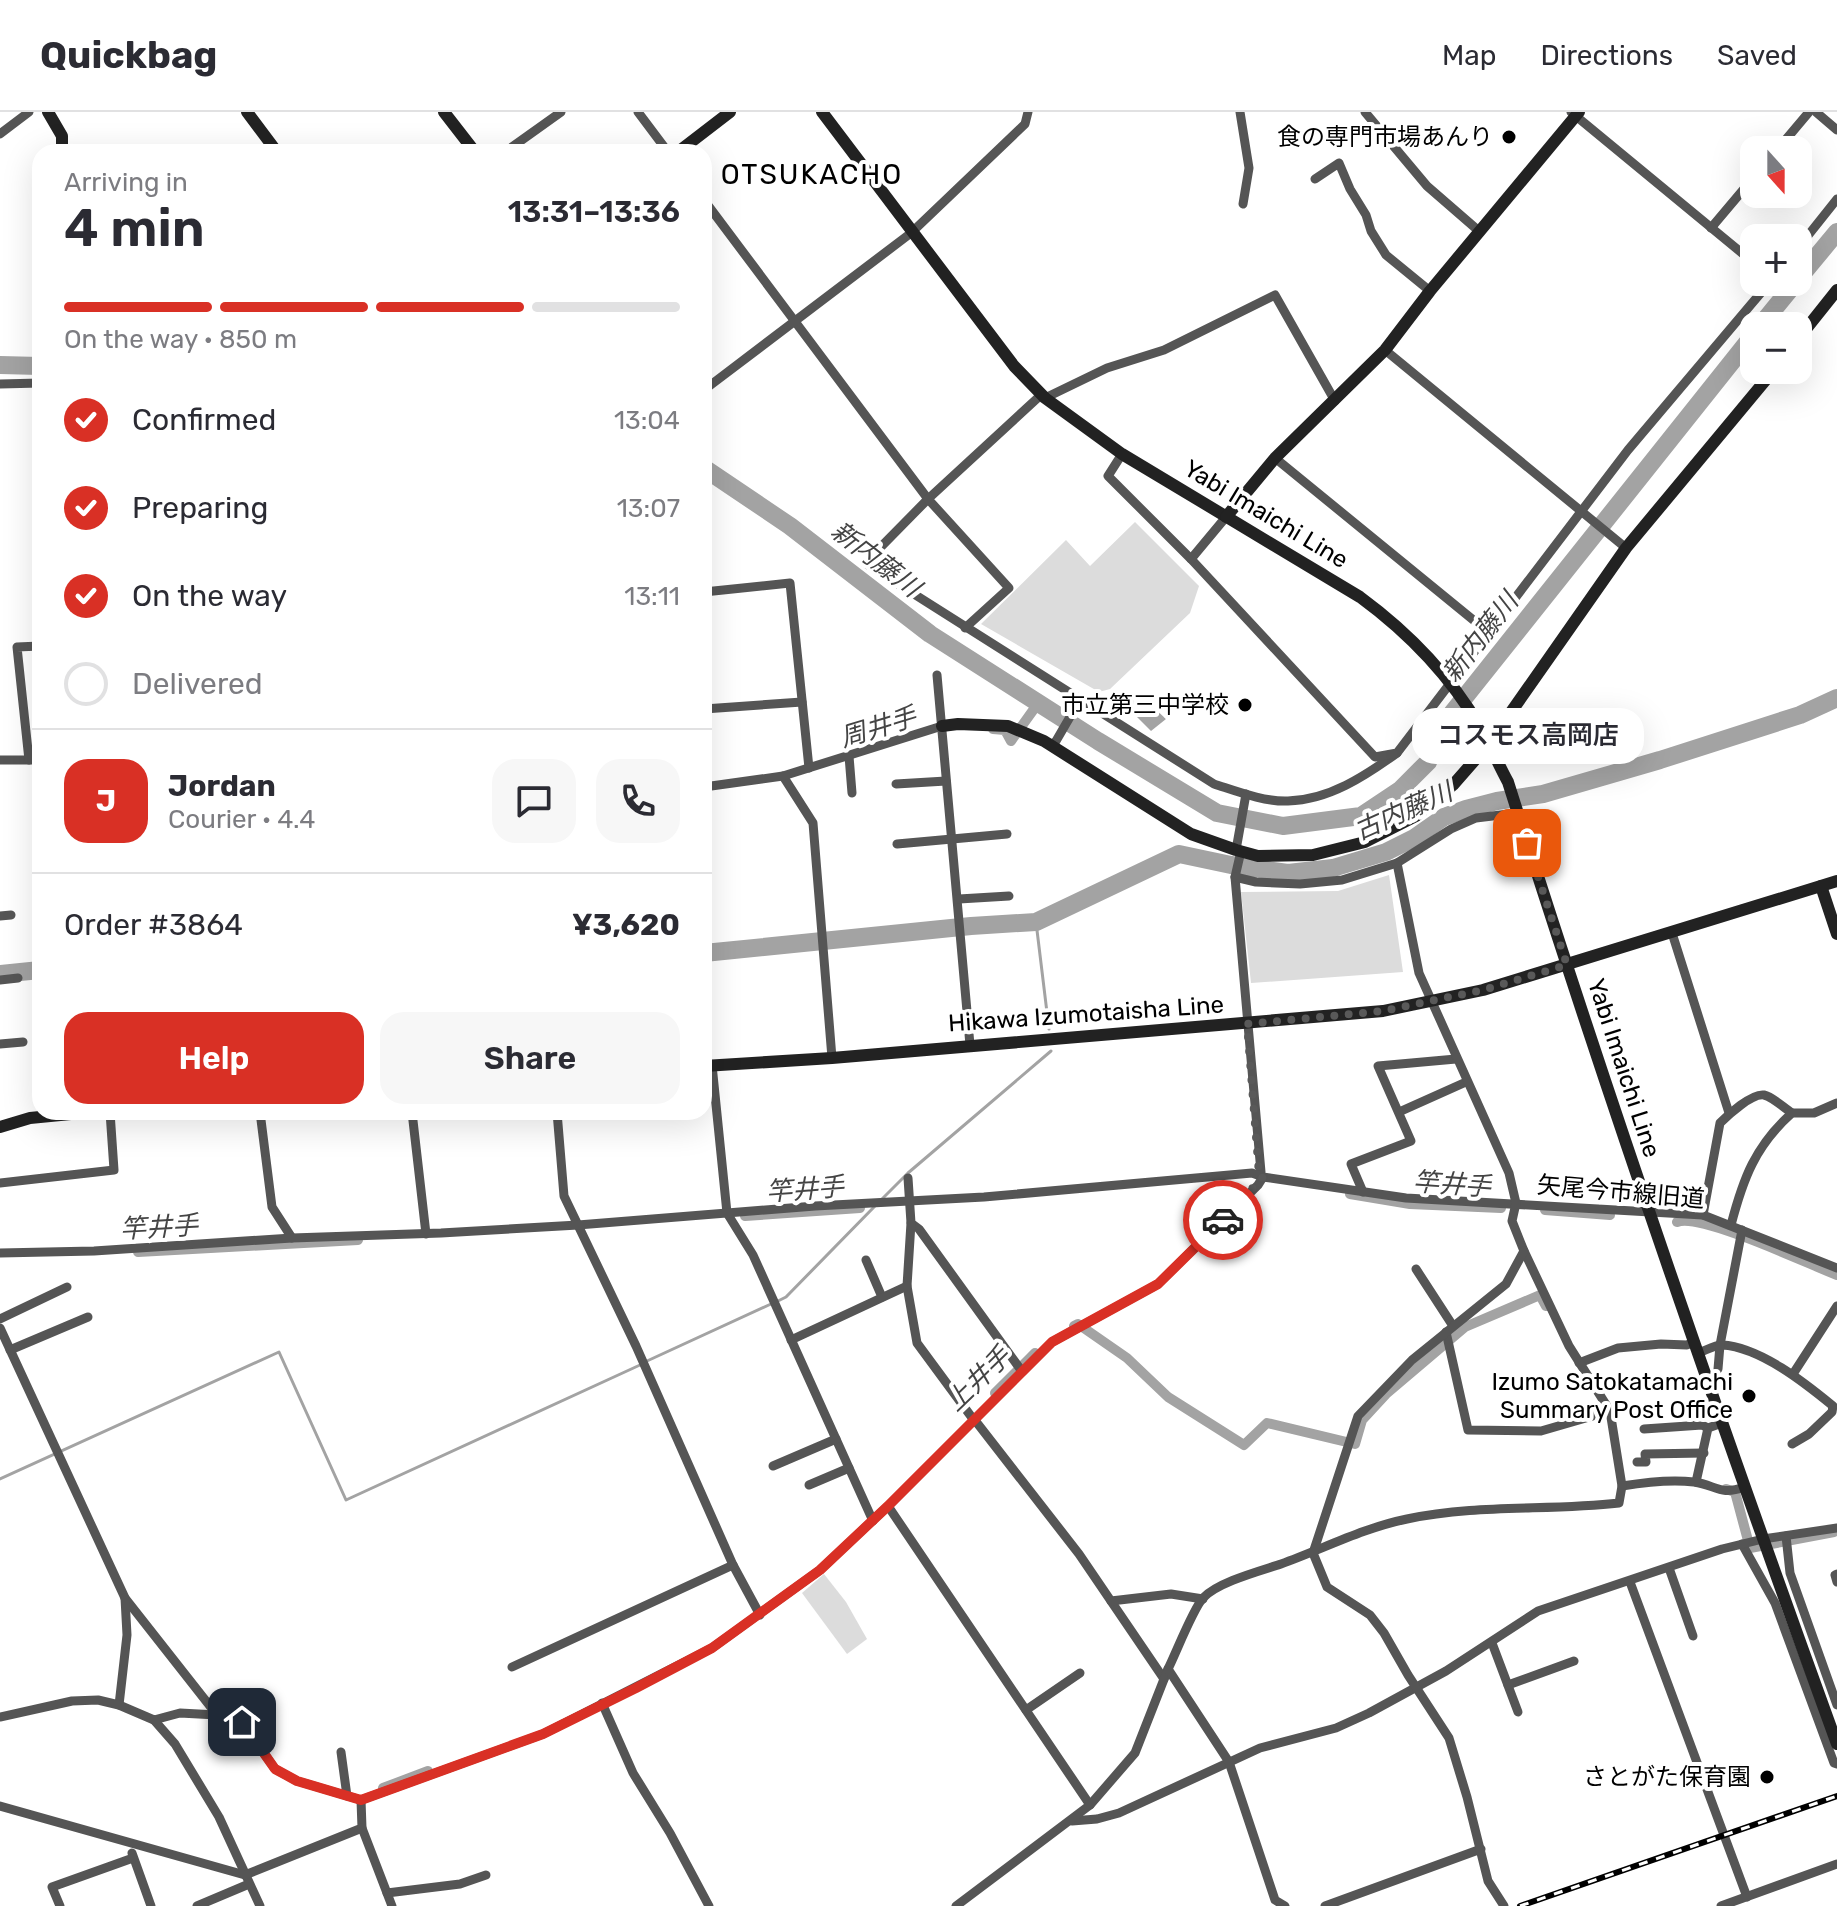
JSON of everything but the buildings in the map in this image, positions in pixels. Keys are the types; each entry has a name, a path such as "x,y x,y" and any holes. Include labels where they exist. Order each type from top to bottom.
{"main road":[{"path":"48,112 62,136 62,144"},
{"path":"247,112 271,144"},
{"path":"444,112 469,144"},
{"path":"688,144 730,112"},
{"name":"Yabi Imaichi Line","path":"822,112 1014,366 1044,396 1122,454 1393,621 1428,654 1481,728 1508,782 1649,1212 1837,1744"},
{"path":"1226,517 1275,458 1385,350 1575,113"},
{"path":"1812,321 1837,290"},
{"path":"942,726 1008,726 1054,743 1191,834 1238,851 1258,856 1313,855 1365,842 1416,816 1453,785 1488,745 1626,548 1762,384"},
{"name":"Hikawa Izumotaisha Line","path":"712,1066 1383,1011 1483,990 1837,881"},
{"path":"1821,886 1837,934"},
{"path":"0,1127 32,1118"}],"street":[{"path":"0,134 29,112"},
{"path":"516,144 561,112"},
{"path":"638,112 662,144"},
{"path":"1016,112 1025,124"},
{"path":"712,384 911,233 1025,124 1028,112"},
{"path":"1240,112 1249,168 1243,204"},
{"path":"1365,112 1427,186 1480,232"},
{"path":"1789,136 1809,112"},
{"path":"1816,112 1837,130"},
{"path":"1575,113 1740,252"},
{"path":"1315,179 1339,163 1371,231 1386,255 1430,291"},
{"path":"1711,228 1740,194"},
{"path":"1812,230 1837,199"},
{"path":"712,211 928,499 1009,588 965,628"},
{"path":"1335,401 1275,295 1164,350 1107,368 1044,396 928,499 865,563 1214,784 1287,802 1330,793 1365,776 1397,753 1628,450 1758,296"},
{"path":"1385,350 1626,548"},
{"path":"0,384 32,383"},
{"path":"1122,454 1108,476 1191,559 1375,757 1397,753"},
{"path":"1275,458 1488,632"},
{"path":"1191,559 1226,517"},
{"path":"712,591 790,583 809,768"},
{"path":"0,760 29,760 17,647 32,646"},
{"path":"937,675 970,1045"},
{"path":"1054,743 1080,700"},
{"path":"712,708 802,702"},
{"path":"712,786 783,776 942,726"},
{"path":"849,756 852,793"},
{"path":"783,776 813,823 832,1058"},
{"path":"896,784 946,781"},
{"path":"154,1720 180,1713 217,1715 242,1722 275,1769 297,1781 361,1800 543,1734 712,1648 760,1615 820,1570 873,1521 1052,1342 1158,1284 1258,1185 1261,1176 1235,877 1246,794"},
{"path":"1235,877 1256,882 1300,884 1342,880 1397,863 1451,829 1476,818 1517,813"},
{"path":"897,844 1007,834"},
{"name":"矢尾今市線旧道","path":"1397,863 1419,973 1466,1082 1500,1150 1516,1203 1703,1215 1837,1268"},
{"path":"959,899 1009,896"},
{"path":"1672,933 1729,1113"},
{"path":"0,980 18,978"},
{"path":"0,1044 23,1042"},
{"path":"1363,1192 1351,1164 1411,1141 1378,1066 1456,1059"},
{"path":"1399,1112 1466,1082"},
{"path":"1703,1215 1720,1123 1729,1113 1758,1095 1767,1095 1792,1113 1814,1113 1837,1103"},
{"path":"712,1097 727,1213 753,1255 873,1521"},
{"path":"1731,1225 1743,1181 1764,1144 1777,1126 1792,1113"},
{"path":"0,1183 114,1170 111,1120"},
{"path":"261,1120 272,1207 292,1238"},
{"path":"413,1120 426,1234"},
{"path":"558,1120 564,1196 636,1346 733,1565 760,1615"},
{"path":"0,1253 110,1251 292,1238 578,1225 984,1197 1252,1173 1406,1198 1516,1203 1512,1221 1546,1301 1579,1363 1610,1411 1622,1486 1619,1503 1426,1515 1355,1534 1217,1589 1203,1599 1166,1674 1135,1753 1072,1821 976,1890 962,1904"},
{"path":"908,1178 911,1223 907,1286 917,1343 1079,1554 1229,1762 1275,1900 1285,1906"},
{"path":"911,1223 919,1229 1021,1370"},
{"path":"1718,1369 1742,1230"},
{"path":"1504,1906 1488,1881 1449,1738 1384,1633 1370,1615 1327,1587 1313,1553 1358,1416 1412,1360 1506,1284 1524,1251"},
{"path":"866,1260 882,1297"},
{"path":"1416,1269 1449,1329 1468,1430 1541,1431 1610,1411"},
{"path":"791,1340 907,1286"},
{"path":"0,1319 67,1287"},
{"path":"1793,1374 1837,1306"},
{"path":"10,1350 88,1317"},
{"path":"0,1328 125,1598 217,1715"},
{"path":"1579,1363 1618,1348 1661,1344 1696,1348 1720,1345 1748,1353 1793,1374 1833,1406 1832,1412 1809,1434 1792,1444"},
{"path":"1644,1429 1702,1425 1708,1428 1722,1423"},
{"path":"1696,1482 1708,1428"},
{"path":"773,1466 836,1439"},
{"path":"1637,1462 1646,1462 1645,1454 1704,1453"},
{"path":"809,1485 849,1468"},
{"path":"1622,1486 1658,1481 1696,1482 1728,1493 1744,1487"},
{"path":"888,1506 1090,1805"},
{"path":"1072,1821 1119,1813 1260,1748 1336,1728 1492,1643 1516,1623 1538,1611 1742,1544 1837,1528"},
{"path":"1786,1536 1790,1573 1837,1705"},
{"path":"1742,1544 1775,1603 1834,1763 1837,1764"},
{"path":"512,1667 733,1565"},
{"path":"1669,1568 1693,1636"},
{"path":"1837,1574 1837,1582"},
{"path":"1630,1582 1747,1897"},
{"path":"1111,1601 1171,1594 1203,1599"},
{"path":"119,1705 127,1635 125,1598"},
{"path":"1492,1643 1518,1712"},
{"path":"1508,1685 1574,1661"},
{"path":"1026,1710 1080,1673"},
{"path":"0,1717 72,1701 98,1700 154,1720 175,1744 219,1817 260,1906"},
{"path":"602,1703 633,1773 709,1906"},
{"path":"341,1752 347,1796"},
{"path":"361,1800 362,1828 392,1906"},
{"path":"0,1806 72,1825 247,1880"},
{"path":"197,1906 362,1828"},
{"path":"128,1844 151,1906"},
{"path":"1325,1906 1481,1849"},
{"path":"60,1906 52,1887 133,1858"},
{"path":"1721,1906 1837,1864"},
{"path":"387,1893 460,1884 486,1875"}],"shaded area":[{"path":"1135,522 1199,586 1190,613 1110,689 1099,692 981,624 1066,540 1090,566"},
{"path":"1139,694 1166,719 1151,731 1127,707"},
{"path":"1389,875 1403,972 1251,983 1241,892 1338,891"},
{"path":"824,1574 846,1602 867,1639 847,1654 802,1593"}],"waterway":[{"name":"新内藤川","path":"1812,262 1837,232"},
{"name":"新内藤川","path":"1771,312 1785,296"},
{"name":"新内藤川","path":"712,473 790,526 930,634 1098,741 1217,813 1283,826 1361,816 1400,790 1428,762 1441,727 1740,352"},
{"name":"新内藤川","path":"0,365 32,366"},
{"name":"古内藤川","path":"712,952 1036,922 1179,854 1288,873 1333,868 1386,852 1414,838 1444,817 1466,809 1543,794 1660,760 1800,715 1837,698"},
{"name":"周井手","path":"993,729 1005,730 1011,741 1039,702"},
{"path":"1036,922 1049,1029"},
{"name":"古内藤川","path":"0,974 32,971"},
{"path":"880,1201 908,1173 1051,1051"},
{"name":"竿井手","path":"1350,1194 1410,1204 1501,1208"},
{"path":"778,1301 786,1297 875,1206"},
{"name":"竿井手","path":"745,1216 860,1208"},
{"name":"竿井手","path":"1545,1210 1610,1215"},
{"name":"竿井手","path":"1677,1222 1690,1221 1731,1232 1837,1275"},
{"name":"竿井手","path":"138,1252 358,1240"},
{"name":"上井手","path":"1074,1326 1078,1324 1127,1358 1168,1397 1244,1445 1267,1423 1355,1444 1362,1420 1386,1394 1465,1327 1540,1295 1546,1306"},
{"path":"647,1361 771,1304"},
{"path":"0,1479 279,1352 346,1500 640,1365"},
{"name":"上井手","path":"995,1393 1035,1353"},
{"name":"上井手","path":"1726,1489 1735,1492 1750,1548 1834,1532"},
{"name":"上井手","path":"383,1788 428,1771"}],"railway":[{"path":"1520,1906 1837,1796"}],"way so far":[{"path":"1223,1220 1263,1177 1259,1175 1247,1024 1383,1011 1483,990 1567,965 1527,843"}],"place":[{"name":"食の専門市場あんり","path":"1509,137"},
{"name":"市立第三中学校","path":"1245,705"},
{"name":"コスモス高岡店","path":"1527,843"},
{"name":"Izumo Satokatamachi Summary Post Office","path":"1749,1396"},
{"name":"さとがた保育園","path":"1767,1777"}],"district":[{"name":"OTSUKACHO","path":"812,174"}],"route":[{"path":"242,1722 275,1769 297,1781 361,1800 543,1734 636,1688 712,1648 820,1570 1052,1342 1158,1284 1223,1220"}]}
